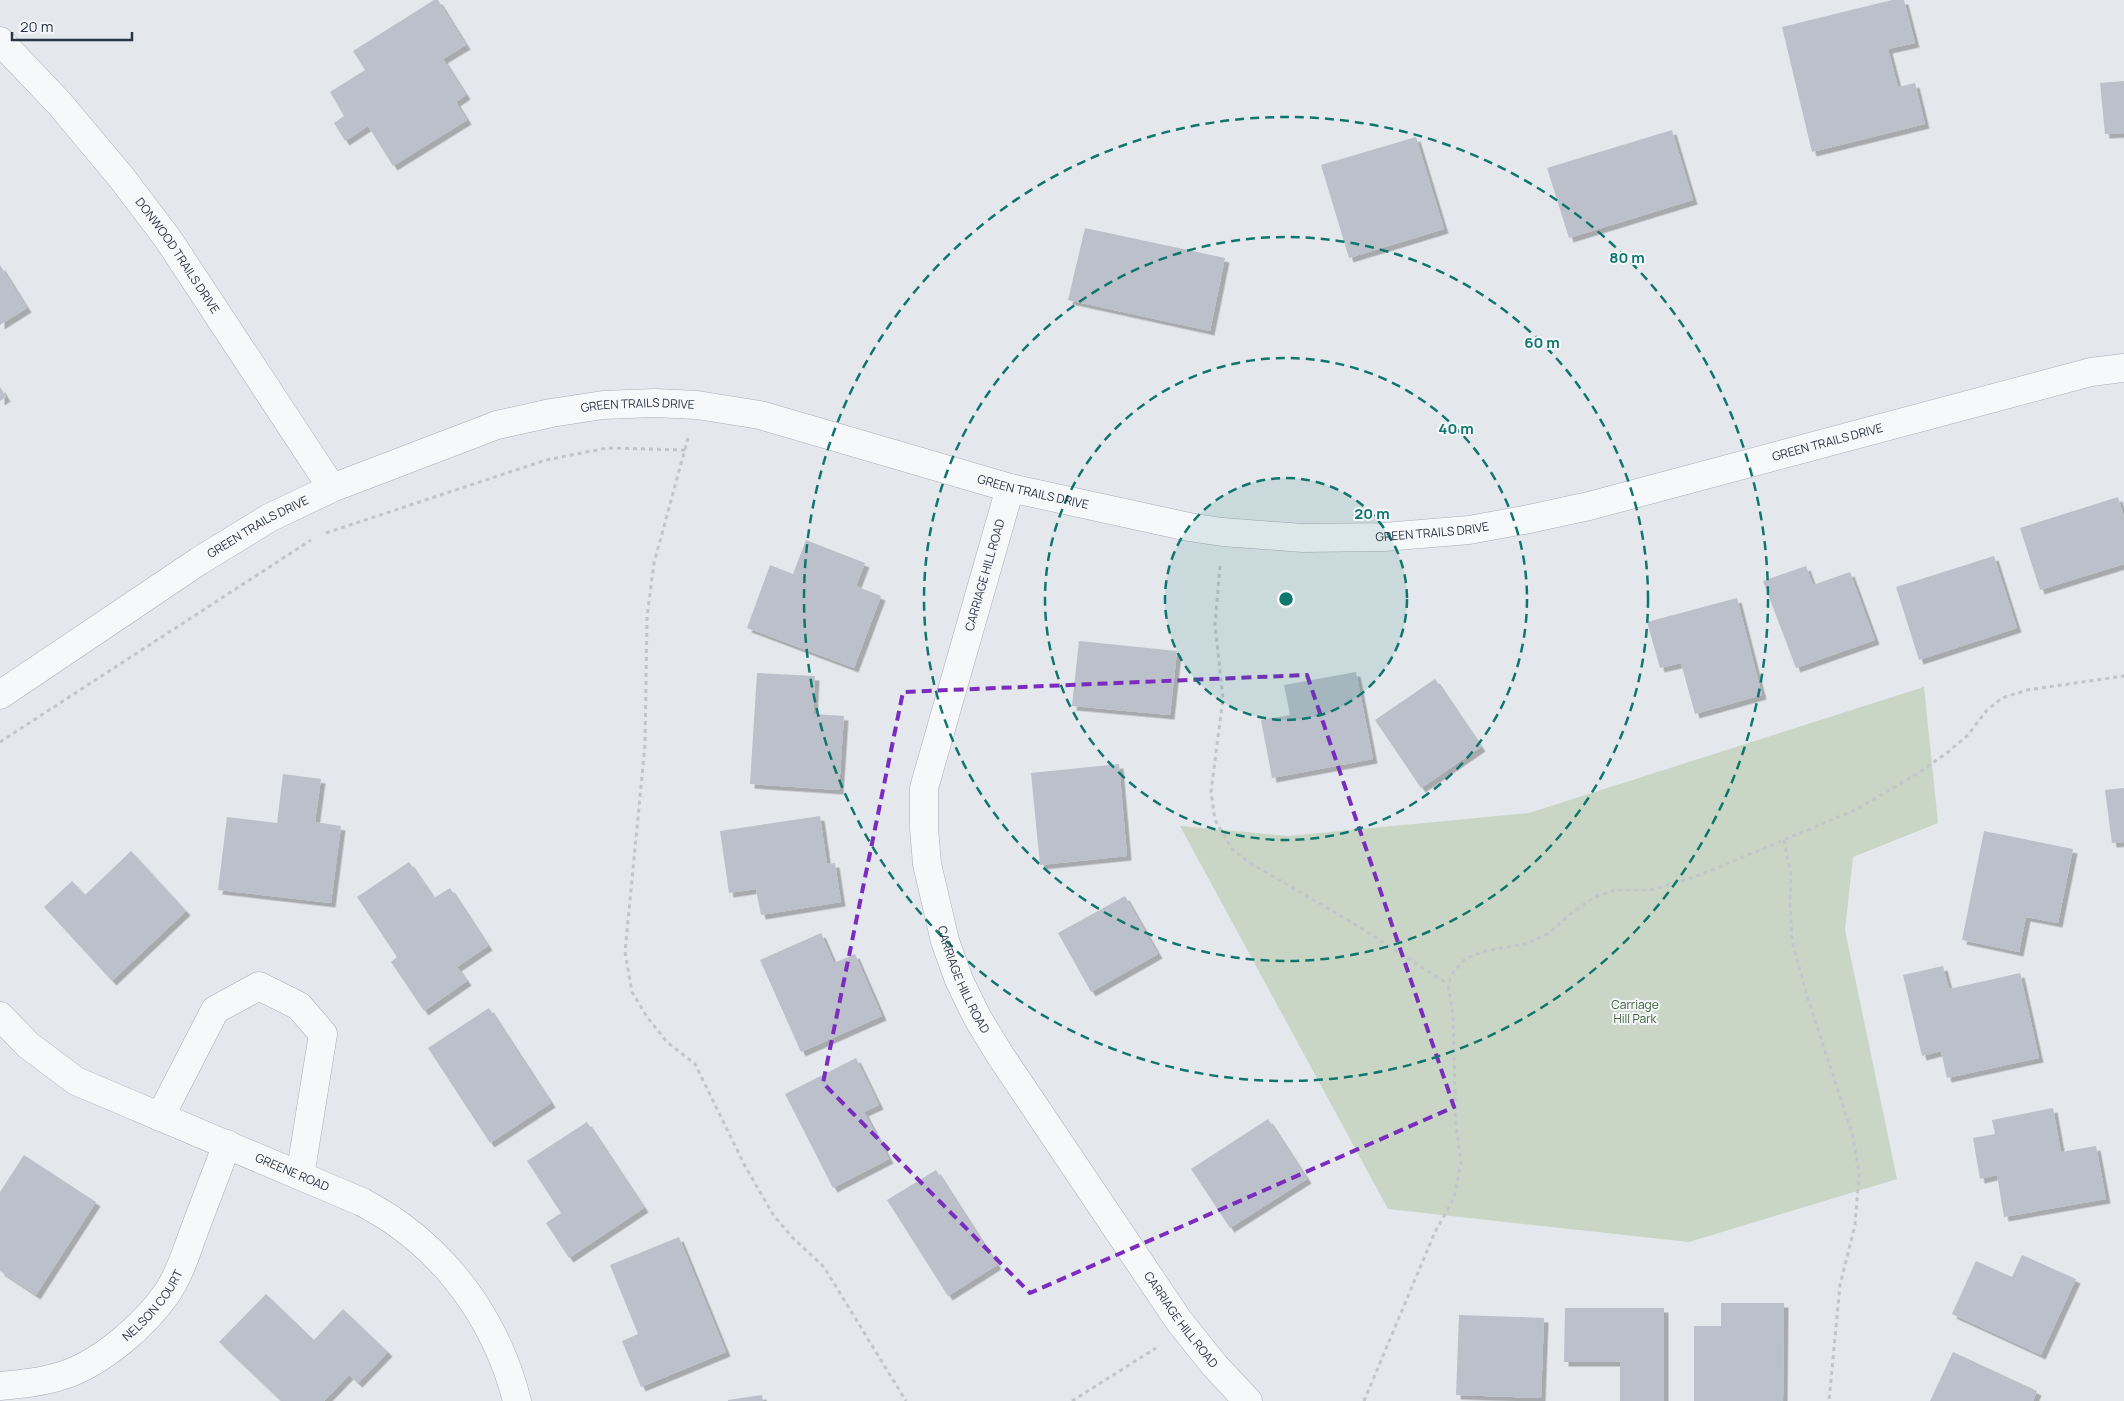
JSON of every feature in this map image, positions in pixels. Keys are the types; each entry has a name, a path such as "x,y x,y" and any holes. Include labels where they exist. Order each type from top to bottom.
{"street":[{"name":"DONWOOD TRAILS DRIVE","path":"0,41 59,103 121,177 168,239 332,488"},
{"name":"GREEN TRAILS DRIVE","path":"0,695 207,556 269,518 332,488 497,425 551,413 603,405 655,403 697,405 760,415 1010,488 1190,527 1222,532 1303,538 1384,537 1469,530 1589,506 2091,372 2124,368"},
{"name":"CARRIAGE HILL ROAD","path":"1010,488 924,788 924,828 927,864 945,941 959,980 977,1017 1000,1054 1186,1329 1215,1366 1248,1401"},
{"path":"160,1117 216,1010 259,986 299,1006 323,1034 300,1176"},
{"name":"GREENE ROAD","path":"0,1016 28,1045 76,1081 362,1202 398,1224 443,1262 475,1302 501,1351 517,1401"},
{"name":"NELSON COURT","path":"0,1386 40,1382 66,1375 84,1366 117,1344 145,1319 168,1292 180,1267 227,1144"}],"path":[{"path":"697,405 654,562 647,618 645,745 625,952 632,992 647,1017 667,1042 695,1064 745,1166 774,1216 793,1238 824,1267 906,1401"},
{"path":"0,742 318,535 546,460 608,448 685,450"},
{"path":"1222,532 1215,626 1222,698 1211,792 1215,820 1232,848 1250,863 1448,984"},
{"path":"1364,1401 1435,1232 1454,1198 1461,1164 1456,1127 1453,1016 1448,984 1453,973 1466,958 1485,951 1525,944 1548,934 1570,914 1595,896 1616,890 1651,890 1700,876 1853,811 1917,774 1968,735 1986,710 2002,698 2027,690 2124,676"},
{"path":"1784,840 1792,875 1790,901 1792,941 1806,994 1853,1136 1859,1174 1855,1225 1840,1285 1829,1401"},
{"path":"1072,1401 1186,1329"}],"highlighted area":[{"path":"1307,675 1454,1107 1030,1293 823,1083 903,692"}],"green space":[{"name":"Carriage Hill Park","path":"1924,687 1938,823 1853,857 1845,930 1897,1179 1689,1242 1388,1209 1180,826 1288,836 1529,813"}],"building":[{"path":"434,0 438,0 466,45 443,59 466,95 456,102 467,120 393,166 368,126 345,141 334,123 344,116 330,92 365,70 353,51"},
{"path":"1892,0 1904,0 1915,43 1888,49 1898,87 1915,83 1925,124 1812,152 1782,27"},
{"path":"2124,81 2124,133 2105,134 2100,83"},
{"path":"1672,130 1693,200 1569,238 1547,168"},
{"path":"1416,137 1444,229 1349,258 1321,165"},
{"path":"1085,228 1225,258 1210,331 1068,300"},
{"path":"0,265 27,308 0,325"},
{"path":"0,387 6,397 0,401"},
{"path":"2118,497 2124,517 2124,564 2040,590 2020,528"},
{"path":"806,540 865,563 856,586 881,596 854,668 747,628 770,565 793,574"},
{"path":"1994,556 2017,628 1919,660 1896,587"},
{"path":"1806,566 1813,585 1850,572 1875,640 1796,668 1763,581"},
{"path":"1737,598 1762,695 1695,714 1681,663 1660,668 1647,622"},
{"path":"1079,641 1177,651 1170,715 1072,706"},
{"path":"1356,672 1373,759 1272,778 1261,720 1290,715 1284,685"},
{"path":"757,673 815,676 813,714 844,716 839,790 750,784"},
{"path":"1435,679 1481,747 1421,788 1375,720"},
{"path":"1119,764 1127,856 1040,865 1031,773"},
{"path":"283,774 321,779 315,822 341,826 331,903 218,890 227,817 277,823"},
{"path":"2124,788 2124,842 2112,843 2105,790"},
{"path":"820,816 827,864 835,863 841,902 761,915 756,889 729,893 720,831"},
{"path":"1984,831 2073,849 2058,923 2026,917 2019,952 1962,940"},
{"path":"131,851 186,911 112,981 44,907 72,881 85,895"},
{"path":"409,862 434,898 450,888 488,946 457,967 467,981 424,1011 391,962 397,957 357,897"},
{"path":"1125,896 1158,954 1091,992 1058,933"},
{"path":"821,933 834,963 855,954 882,1016 801,1052 760,960"},
{"path":"1943,966 1949,989 2020,973 2039,1058 1947,1078 1941,1051 1922,1056 1903,975"},
{"path":"489,1008 551,1103 490,1143 428,1048"},
{"path":"856,1058 879,1105 864,1112 889,1159 833,1188 785,1094"},
{"path":"2053,1108 2061,1152 2096,1146 2106,1199 2004,1217 1997,1175 1980,1179 1973,1138 1995,1134 1992,1120"},
{"path":"1268,1119 1307,1179 1230,1228 1191,1169"},
{"path":"587,1122 644,1208 569,1258 546,1223 561,1213 527,1161"},
{"path":"24,1155 96,1202 36,1295 0,1271 0,1192"},
{"path":"936,1170 997,1265 948,1296 887,1200"},
{"path":"679,1237 726,1352 641,1387 622,1341 638,1334 610,1265"},
{"path":"2022,1255 2076,1279 2041,1355 1952,1314 1976,1261 2012,1277"},
{"path":"266,1294 314,1340 343,1309 388,1352 358,1383 349,1375 324,1401 281,1401 219,1342"},
{"path":"1721,1303 1784,1303 1783,1401 1694,1401 1694,1326 1721,1326"},
{"path":"1565,1308 1664,1308 1664,1401 1620,1401 1620,1362 1564,1362"},
{"path":"1459,1315 1544,1318 1541,1398 1456,1395"},
{"path":"1953,1352 2037,1391 2033,1401 1930,1401"},
{"path":"762,1395 763,1401 728,1401 728,1400"}]}
